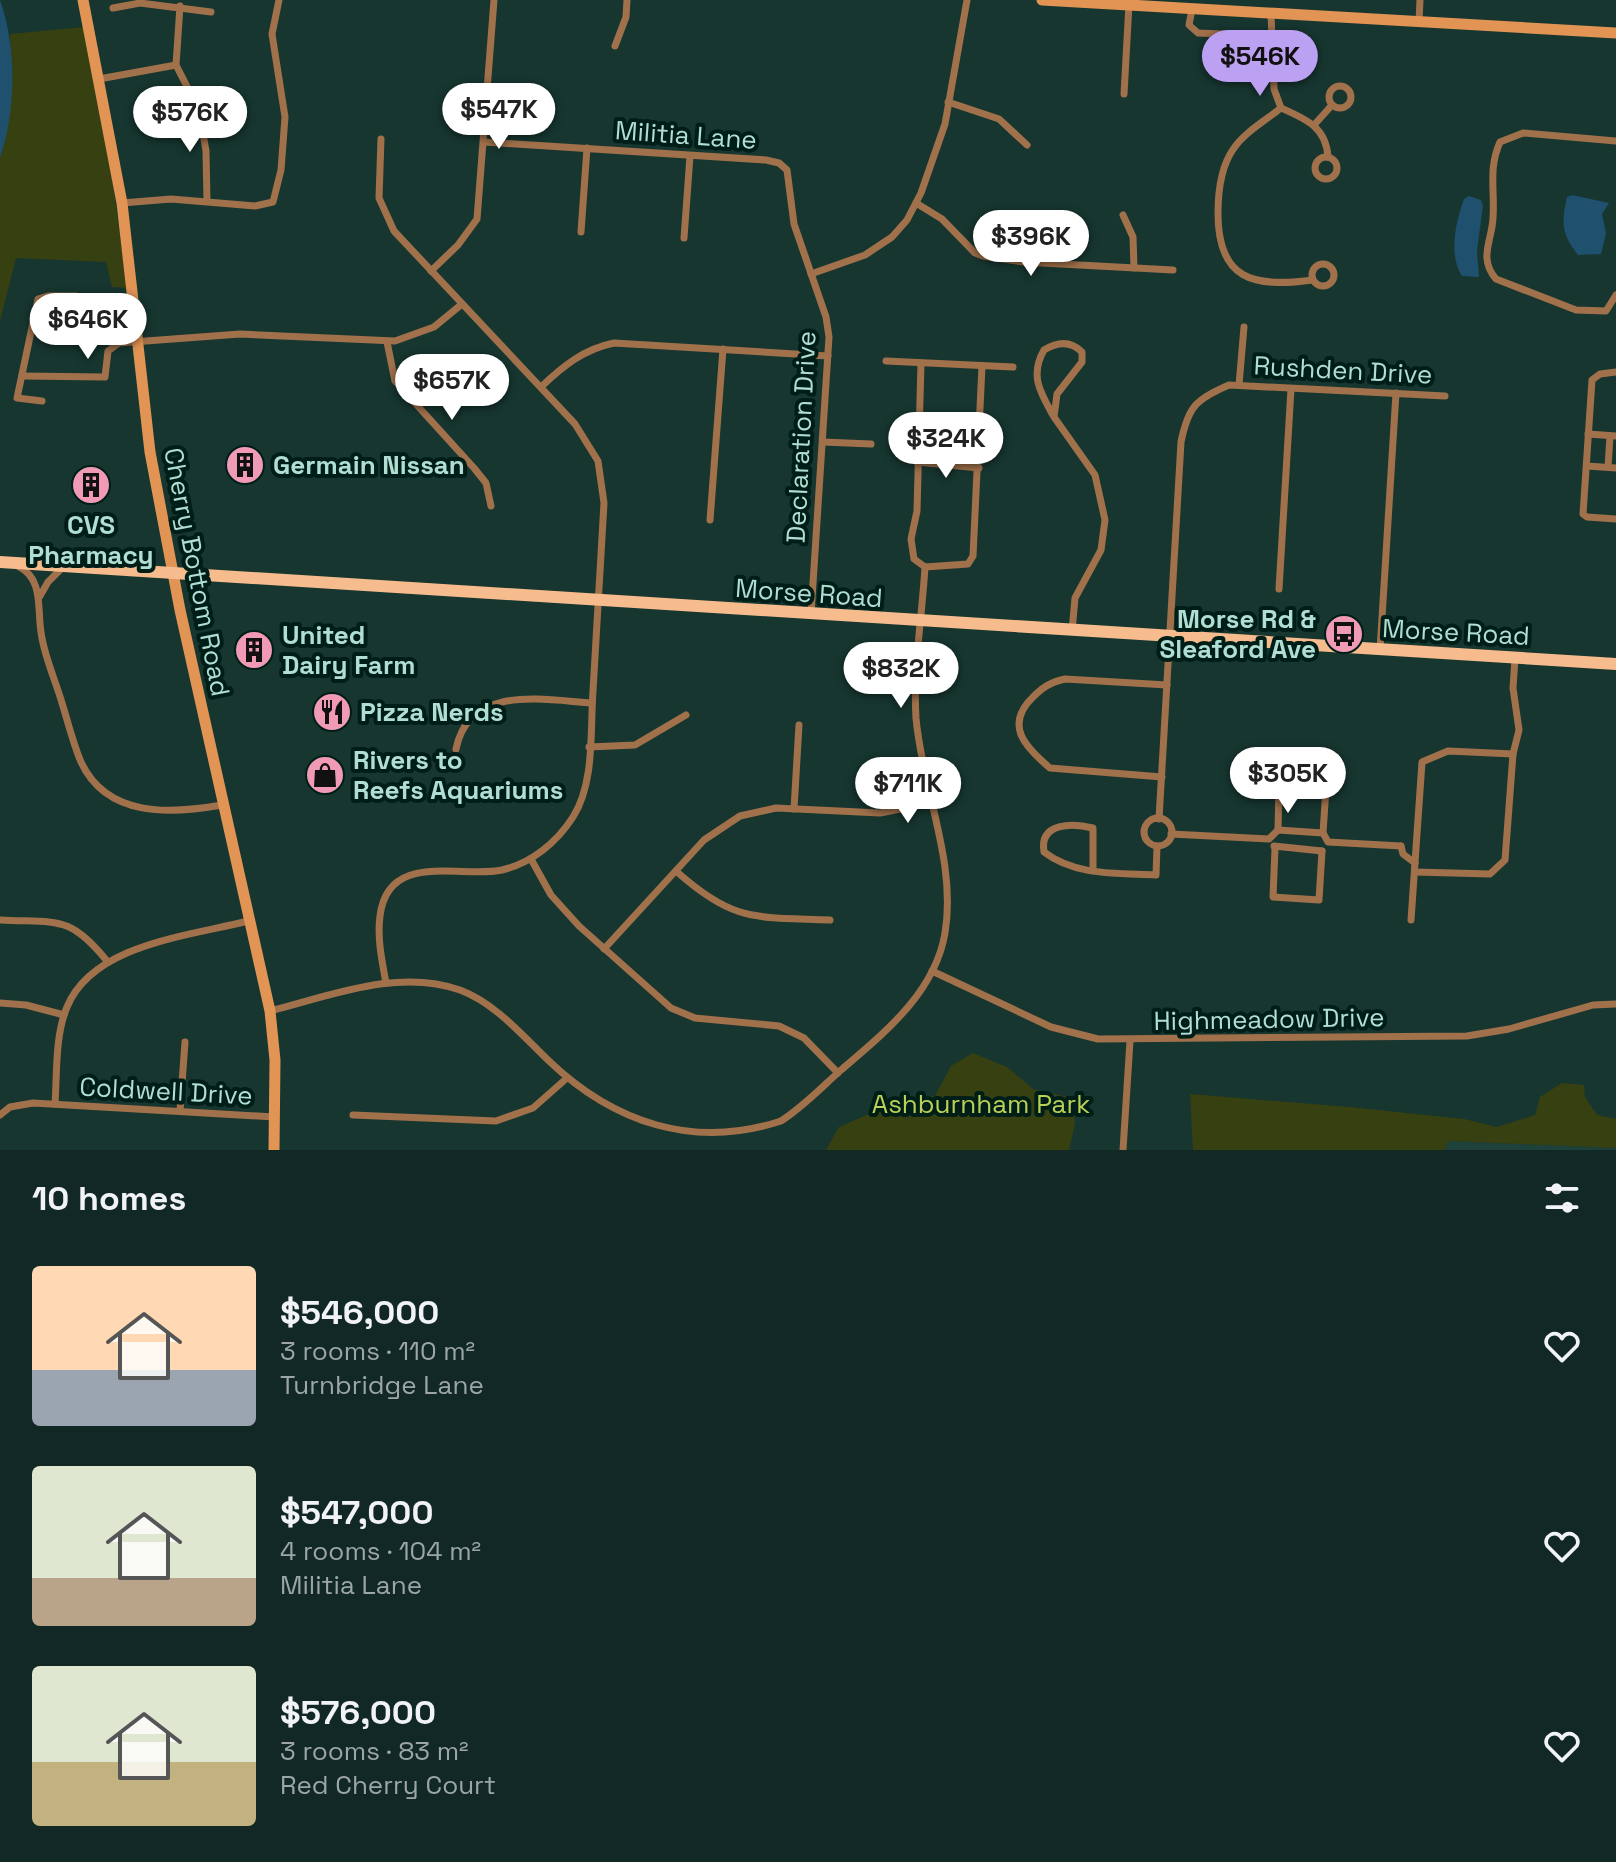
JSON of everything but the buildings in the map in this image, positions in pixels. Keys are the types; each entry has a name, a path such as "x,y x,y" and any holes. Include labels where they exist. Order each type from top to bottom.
{"main road":[{"name":"Cherry Bottom Road","path":"83,0 122,203 147,433 222,805 270,1011 275,1060 274,1150"},
{"path":"1042,0 1616,33"},
{"name":"Morse Road","path":"6,562 598,602 1616,664"}],"street":[{"path":"122,203 171,199 255,206 273,202 281,170 285,117 272,34 279,0"},
{"path":"431,271 458,245 477,219 494,0"},
{"path":"615,46 626,17 627,0"},
{"path":"811,274 865,255 892,237 916,203 940,141 967,0"},
{"path":"1419,22 1420,0"},
{"path":"113,8 140,3 211,12"},
{"path":"1124,94 1130,3"},
{"path":"180,6 176,65 199,110 206,151 207,201"},
{"path":"1192,9 1189,25 1198,33 1270,36"},
{"path":"1271,14 1274,89 1281,108 1315,124 1327,142 1328,157"},
{"path":"99,79 176,65"},
{"path":"948,102 999,119 1027,145"},
{"path":"1315,124 1332,105"},
{"path":"1281,108 1242,139 1228,159 1218,200 1219,245 1232,267 1255,279 1284,283 1313,280"},
{"path":"1616,141 1515,133 1500,142 1490,171 1493,222 1486,249 1491,274 1511,286 1576,310 1595,313 1612,307 1616,295"},
{"path":"381,139 379,198 394,231 575,424 598,461 604,503 589,747 583,792 576,813 554,842 531,859 488,872 430,870 397,885 386,896 380,912 378,932 386,983"},
{"name":"Militia Lane","path":"484,142 766,160 779,163 787,170"},
{"path":"581,232 587,148"},
{"path":"684,238 690,156"},
{"name":"Declaration Drive","path":"787,170 794,224 826,317 828,356 811,615"},
{"path":"916,203 942,219 975,253 983,256 1023,262 1173,270"},
{"path":"1123,215 1133,237 1134,268"},
{"path":"35,315 75,315 81,305 76,296 38,299 17,398 42,401"},
{"path":"22,376 105,377 108,351 112,346 137,341 240,334 387,342 434,327 462,304"},
{"path":"1159,819 1181,442 1186,418 1202,396 1229,385 1239,385 1244,327"},
{"path":"387,342 395,381 486,483 491,506"},
{"path":"541,387 566,363 596,347 614,343 828,356"},
{"path":"1054,417 1057,394 1082,362 1082,352 1071,343 1058,343 1044,350 1038,364 1038,388 1054,417 1095,475 1105,520 1101,550 1075,598 1072,631"},
{"path":"710,520 723,349"},
{"path":"886,361 1013,367"},
{"path":"921,363 917,511 911,539 914,559 925,567 962,565 971,561 979,468 982,366"},
{"path":"1616,372 1600,374 1592,380 1583,514 1616,519"},
{"name":"Rushden Drive","path":"1239,385 1445,396"},
{"path":"1279,589 1291,389"},
{"path":"1380,650 1396,393"},
{"path":"1587,466 1612,467 1613,436 1588,434"},
{"path":"823,442 871,444"},
{"path":"917,462 979,468"},
{"path":"6,562 28,573 39,598 41,634 48,663 81,762 98,785 115,799 142,809 176,813 222,805"},
{"path":"39,598 48,582 64,566"},
{"path":"676,1139 721,1141 770,1126 800,1106 892,1026 932,971 945,934 947,884 916,716 925,567"},
{"path":"1416,833 1404,840 1401,846 1403,854 1415,867 1475,876 1490,874 1500,867 1506,852 1513,754 1519,730 1513,688 1515,658"},
{"path":"1162,777 1050,768 1022,738 1018,723 1021,709 1052,682 1065,679 1167,685"},
{"path":"456,749 465,725 489,705 515,698 592,703"},
{"path":"589,747 635,745 686,715"},
{"path":"794,809 799,725"},
{"path":"1411,920 1422,762 1448,751 1513,754"},
{"path":"1171,834 1269,839 1278,830 1279,787 1287,782 1326,788 1323,833 1328,842"},
{"path":"604,949 704,840 736,817 769,809 880,813 930,803"},
{"path":"1159,819 1167,822 1171,834 1165,844 1157,846 1146,840 1144,831 1151,820 1159,819"},
{"path":"1093,870 1093,828 1060,824 1051,831 1043,844 1044,852 1068,867 1093,870 1156,875 1157,846"},
{"path":"1278,830 1323,833"},
{"path":"1269,839 1275,849 1273,897 1319,900 1322,851 1328,842"},
{"path":"1328,842 1401,846"},
{"path":"1275,849 1322,851"},
{"path":"531,859 551,895 604,949 671,1008 695,1018 779,1026 804,1038 838,1073"},
{"path":"676,871 704,896 727,910 748,915 830,920"},
{"path":"0,920 68,924 85,933 107,961"},
{"path":"55,1104 64,1015 79,985 107,961 248,921"},
{"name":"Highmeadow Drive","path":"932,971 1059,1030 1130,1041 1467,1036 1509,1029 1593,1005 1616,1004"},
{"path":"270,1011 386,983 428,984 460,991 482,1002 615,1116 659,1136"},
{"path":"0,1003 26,1005 64,1015"},
{"path":"1123,1150 1130,1041"},
{"path":"180,1111 185,1042"},
{"path":"353,1115 496,1121 533,1108 567,1078"},
{"name":"Coldwell Drive","path":"2,1110 33,1103 274,1117"}],"shaded area":[{"path":"1449,1141 1616,1148 1616,1150 1441,1150"}],"green space":[{"path":"84,27 111,169 127,288 112,287 106,262 16,258 0,321 0,158 9,112 10,34"},
{"name":"Ashburnham Park","path":"973,1053 1007,1067 1033,1089 1072,1098 1075,1123 1069,1150 826,1150 839,1127 899,1101 935,1096 951,1066"},
{"path":"1562,1083 1584,1085 1585,1097 1597,1115 1616,1119 1616,1148 1449,1141 1444,1150 1193,1150 1190,1094 1464,1119 1497,1127 1535,1115 1540,1097"}],"water":[{"path":"0,0 12,58 12,100 0,158"},
{"path":"1572,195 1609,203 1602,214 1606,233 1601,254 1578,255 1569,241 1564,228 1564,214 1567,197"},
{"path":"1469,196 1481,200 1483,206 1477,250 1479,277 1462,276 1455,258 1458,217 1464,199"}],"place":[{"name":"Germain Nissan","path":"245,465"},
{"name":"CVS Pharmacy","path":"91,485"},
{"name":"Morse Rd & Sleaford Ave","path":"1344,634"},
{"name":"United Dairy Farm","path":"254,650"},
{"name":"Pizza Nerds","path":"332,712"},
{"name":"Rivers to Reefs Aquariums","path":"325,775"}]}
